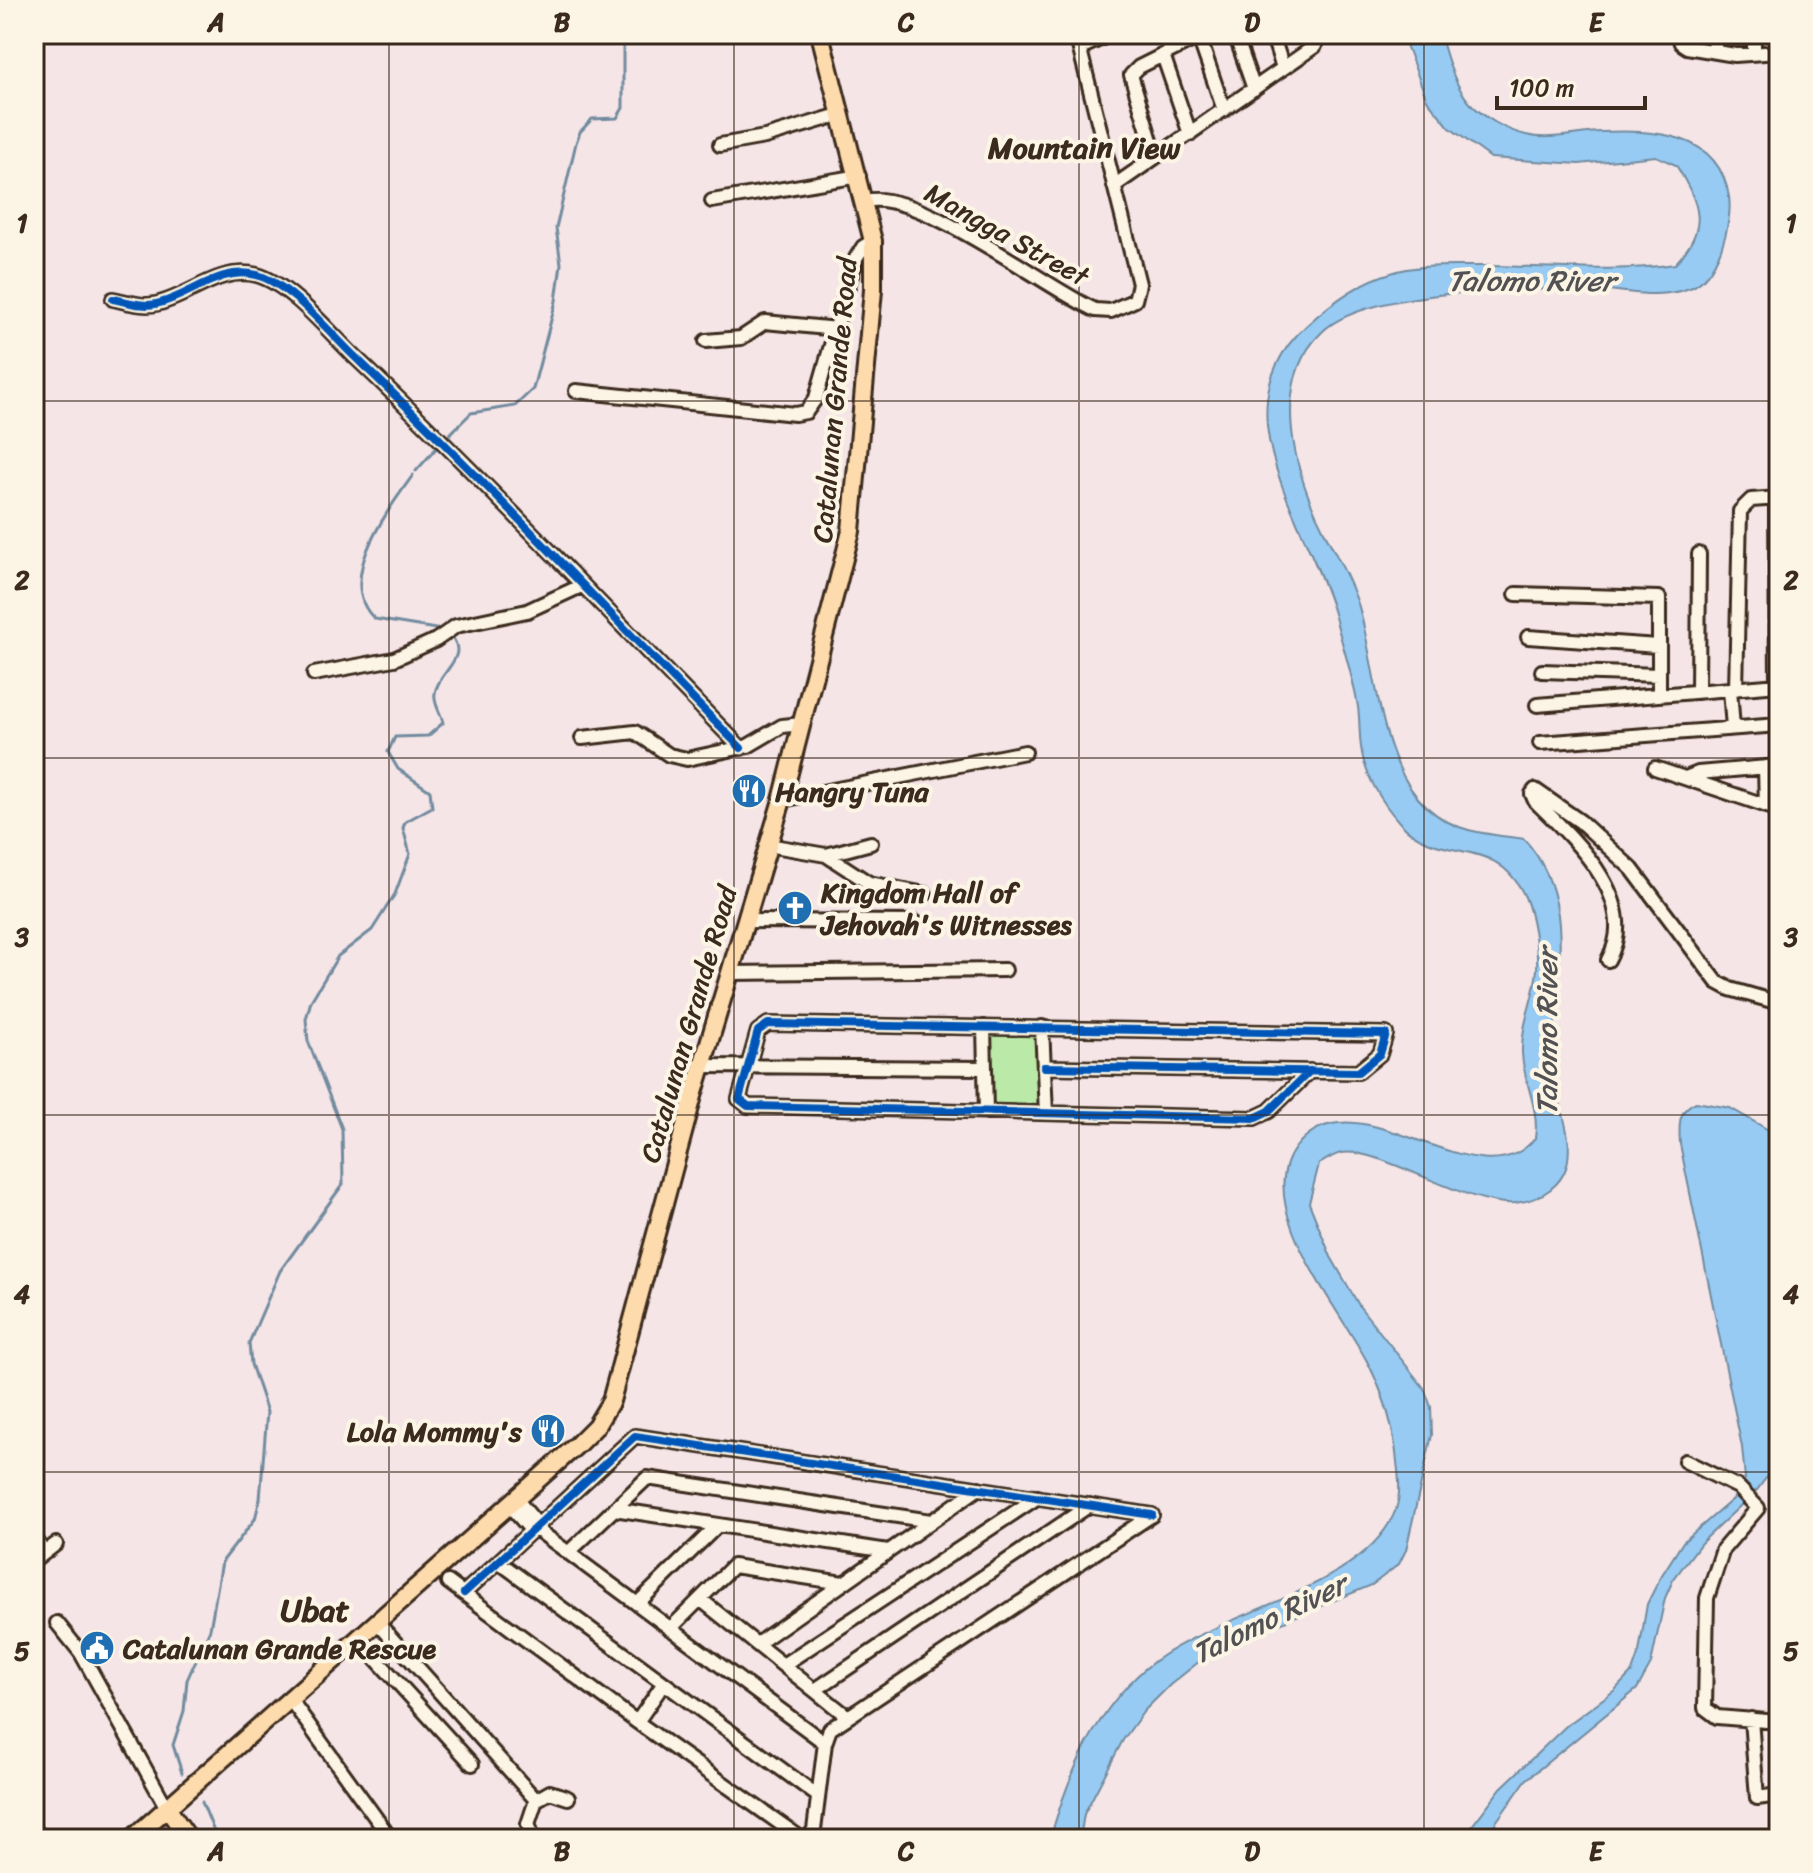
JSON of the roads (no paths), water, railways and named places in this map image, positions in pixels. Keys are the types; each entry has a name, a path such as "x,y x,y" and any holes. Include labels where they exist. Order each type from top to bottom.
{"main road":[{"name":"Catalunan Grande Road","path":"132,1839 588,1434 611,1401 701,1066 782,800 854,516 873,241 866,201 820,34"},
{"path":"167,1808 189,1839"}],"street":[{"name":"Mangga Street","path":"866,201 883,198 926,213 1095,310 1111,311 1129,305 1139,293 1076,34"},
{"path":"1080,48 1111,34"},
{"path":"1235,34 1254,89"},
{"path":"1272,34 1283,68"},
{"path":"1678,34 1684,45 1735,55 1779,52"},
{"path":"1715,34 1715,51"},
{"path":"1754,34 1754,52"},
{"path":"1156,157 1130,82 1133,72 1202,36 1224,110"},
{"path":"1114,186 1315,46"},
{"path":"1163,55 1190,134"},
{"path":"720,145 765,137 842,114"},
{"path":"712,201 859,176"},
{"path":"576,391 800,414 810,409 816,398 856,258 863,247 873,241"},
{"path":"113,299 137,304 160,304 231,275 258,276 272,282 379,379 741,748"},
{"path":"706,341 741,338 765,322 837,329"},
{"path":"1537,705 1698,692 1733,689 1778,685 1777,498 1751,500 1740,511 1733,689 1733,728"},
{"path":"1698,692 1699,554"},
{"path":"314,674 394,659 427,645 456,626 527,611 581,586"},
{"path":"1516,594 1659,598 1659,695"},
{"path":"1528,637 1658,646"},
{"path":"1542,671 1659,675"},
{"path":"582,738 635,732 679,759 741,748 755,744 782,726 802,724"},
{"path":"1540,743 1779,725"},
{"path":"782,800 1025,752"},
{"path":"1688,777 1722,770 1779,766"},
{"path":"1765,767 1766,806"},
{"path":"1655,768 1779,810"},
{"path":"1722,770 1724,793"},
{"path":"1608,960 1619,925 1611,897 1577,844 1535,801 1532,794 1535,790 1581,822 1632,869 1717,982 1739,992 1779,1003"},
{"path":"826,855 871,843"},
{"path":"768,845 826,855 869,883 925,894"},
{"path":"746,921 915,922"},
{"path":"730,973 1005,970"},
{"path":"1044,1067 1310,1071 1348,1073 1367,1069 1380,1054 1386,1034 768,1024 758,1031 739,1095 741,1102 748,1106 1260,1117 1310,1071"},
{"path":"984,1027 986,1112"},
{"path":"1042,1027 1046,1113"},
{"path":"701,1066 985,1068"},
{"path":"448,1582 637,1722 805,1839 814,1830 825,1743 830,1729 1152,1515 635,1436 464,1593"},
{"path":"1685,1461 1738,1487 1753,1500 1758,1511 1723,1549 1707,1598 1705,1708 1712,1715 1779,1722"},
{"path":"568,1553 647,1478 931,1521"},
{"path":"757,1644 979,1488"},
{"path":"783,1665 1038,1497"},
{"path":"512,1502 536,1529 825,1743"},
{"path":"815,1690 1090,1505"},
{"path":"614,1509 888,1551"},
{"path":"637,1604 718,1525"},
{"path":"34,1536 39,1557 56,1544"},
{"path":"499,1562 818,1796"},
{"path":"670,1629 733,1566 843,1583"},
{"path":"700,1599 848,1717"},
{"path":"377,1622 536,1800"},
{"path":"57,1623 81,1653 167,1808"},
{"path":"358,1639 472,1764"},
{"path":"637,1722 664,1683"},
{"path":"290,1699 391,1839"},
{"path":"1751,1719 1757,1798 1779,1795"},
{"path":"534,1839 528,1824 536,1800 550,1792 568,1798"}],"water":[{"name":"Talomo River","path":"1402,34 1440,34 1451,70 1463,95 1481,113 1502,126 1535,137 1641,132 1681,139 1698,147 1712,159 1723,175 1729,197 1726,235 1721,249 1708,273 1690,288 1663,294 1602,289 1526,290 1409,299 1344,318 1322,332 1305,353 1295,377 1291,403 1292,430 1304,484 1356,597 1386,732 1404,778 1429,809 1453,825 1479,833 1524,839 1543,866 1554,896 1560,958 1554,1053 1556,1084 1568,1140 1568,1162 1564,1173 1550,1190 1515,1203 1472,1196 1357,1153 1341,1153 1319,1164 1309,1203 1331,1257 1360,1307 1424,1388 1431,1407 1432,1435 1406,1550 1399,1564 1372,1585 1265,1629 1201,1660 1170,1685 1144,1711 1123,1740 1084,1814 1080,1839 1050,1839 1065,1792 1086,1746 1098,1724 1128,1685 1174,1648 1321,1581 1353,1561 1379,1537 1396,1509 1399,1486 1396,1450 1381,1392 1359,1346 1306,1260 1292,1229 1284,1199 1285,1172 1296,1147 1321,1127 1351,1123 1383,1129 1482,1158 1511,1156 1535,1138 1535,1116 1522,1053 1537,969 1528,905 1513,877 1498,864 1483,856 1432,844 1415,836 1393,815 1375,788 1363,757 1356,696 1335,617 1276,468 1268,430 1268,393 1280,358 1307,325 1346,294 1379,277 1400,270 1430,266 1598,269 1675,264 1693,239 1698,216 1691,192 1676,165 1656,156 1579,164 1491,158 1450,128 1427,100"},
{"path":"1696,1102 1730,1108 1779,1136 1779,1461 1757,1490 1701,1543 1673,1580 1665,1598 1651,1664 1637,1689 1526,1780 1484,1839 1462,1839 1501,1788 1566,1726 1615,1690 1632,1672 1639,1652 1647,1604 1660,1578 1683,1542 1733,1499 1745,1479 1742,1447 1680,1144 1682,1114"}],"waterway":[{"path":"446,438 471,413 515,406 533,389 556,301 561,264 556,228 576,143 580,132 592,119 617,118 623,108 623,34"},
{"path":"416,471 440,444"},
{"path":"413,475 379,525 362,566 360,585 364,603 375,619 442,630"},
{"path":"182,1773 173,1745 184,1711 187,1680 210,1629 222,1562 255,1519 260,1499 267,1412 251,1364 249,1343 280,1271 343,1184 342,1129 308,1041 306,1019 311,1001 338,956 372,930 395,894 410,854 403,828 405,822 432,807 430,791 398,769 388,752 395,737 428,736 443,723 435,693 457,651 451,636"},
{"path":"202,1802 217,1839"}],"place":[{"name":"Hangry Tuna","path":"749,791"},
{"name":"Kingdom Hall of Jehovah's Witnesses","path":"795,908"},
{"name":"Lola Mommy's","path":"548,1431"},
{"name":"Catalunan Grande Rescue","path":"97,1648"}],"district":[{"name":"Mountain View","path":"1084,148"},
{"name":"Ubat","path":"315,1610"}]}
